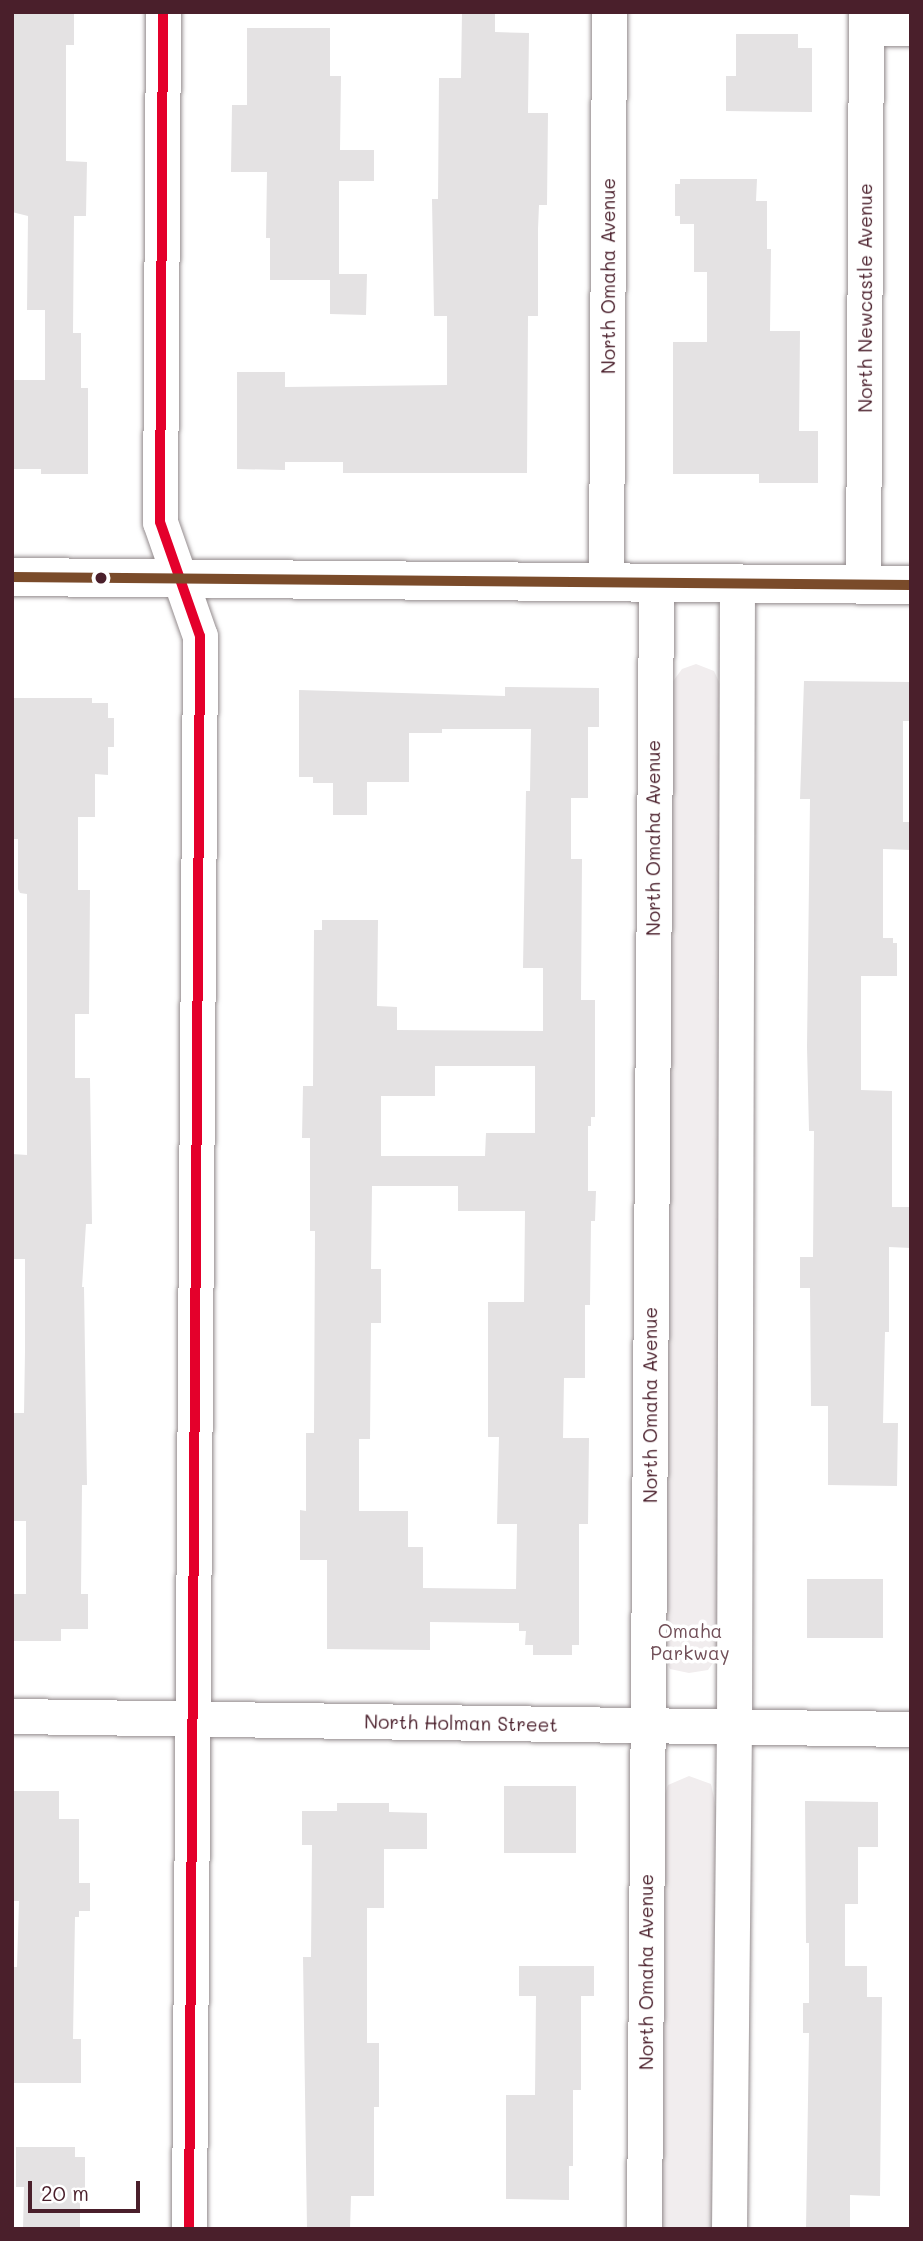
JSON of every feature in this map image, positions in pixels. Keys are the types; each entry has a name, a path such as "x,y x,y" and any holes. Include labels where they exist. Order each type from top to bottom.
{"main road":[{"path":"12,577 911,584"}],"street":[{"path":"163,12 160,522 201,646 189,2229"},
{"name":"North Omaha Avenue","path":"606,581 609,12"},
{"path":"866,20 911,28"},
{"name":"North Newcastle Avenue","path":"863,584 866,20"},
{"name":"North Omaha Avenue","path":"644,2229 656,582"},
{"path":"729,2229 734,1727 737,583"},
{"name":"North Holman Street","path":"12,1717 911,1729"}],"shaded area":[{"name":"Omaha Parkway","path":"696,664 714,671 720,684 719,1654 708,1670 689,1673 670,1669 662,1652 671,684 682,669"},
{"path":"689,1776 711,1784 716,1808 712,2229 656,2229 661,1806 668,1785"}],"building":[{"path":"12,12 74,12 74,45 66,45 66,161 87,162 86,216 74,216 73,333 81,333 81,388 88,388 88,474 41,474 41,469 12,469 12,380 45,380 45,310 27,310 28,216 12,212"},
{"path":"462,12 495,12 495,32 529,33 528,113 548,113 547,205 539,205 538,316 528,316 527,473 343,473 343,462 285,462 285,470 237,469 237,372 285,372 285,387 447,385 447,316 434,316 432,199 438,199 439,78 461,78"},
{"path":"247,28 330,28 330,76 341,76 340,150 374,150 374,181 339,181 339,274 367,274 366,315 330,314 330,280 270,280 270,238 266,238 267,172 231,172 232,105 247,105"},
{"path":"736,34 798,34 798,48 812,48 812,112 726,111 726,76 736,76"},
{"path":"680,179 757,179 756,201 767,201 767,249 771,249 770,331 800,331 799,431 818,431 818,483 759,483 759,474 673,474 673,342 707,342 707,272 694,272 694,224 680,224 680,216 675,216 675,184 680,184"},
{"path":"804,681 911,682 911,721 903,721 903,822 911,822 911,850 883,849 883,938 893,938 893,943 897,943 897,976 861,976 861,1090 892,1091 892,1207 911,1207 911,1248 889,1247 889,1332 885,1332 883,1423 898,1423 897,1486 828,1485 828,1406 811,1406 810,1288 800,1288 800,1257 813,1257 814,1131 809,1131 807,1047 810,799 800,799"},
{"path":"505,687 599,688 599,727 588,727 588,798 571,798 571,859 582,859 581,1000 595,1000 595,1117 591,1117 591,1126 588,1126 588,1191 596,1191 595,1221 591,1221 590,1305 585,1305 585,1378 564,1378 563,1438 589,1438 588,1524 579,1524 579,1645 572,1645 572,1655 533,1655 533,1645 525,1645 526,1631 519,1631 519,1623 430,1622 430,1650 327,1649 327,1560 300,1560 300,1510 306,1511 306,1433 314,1433 315,1231 310,1231 310,1138 302,1138 303,1086 313,1086 314,930 322,930 322,920 378,920 377,1006 397,1007 397,1030 543,1031 543,968 523,968 526,791 530,791 531,729 442,729 442,733 409,733 409,782 367,782 367,815 333,815 333,783 313,783 313,777 299,777 299,690 505,696","holes":["435,1066 535,1066 535,1133 486,1133 485,1156 381,1156 381,1096 435,1096","372,1186 458,1186 458,1211 525,1211 524,1302 488,1302 488,1437 499,1437 497,1524 517,1524 516,1589 423,1588 423,1547 408,1547 408,1511 359,1511 359,1439 370,1439 371,1323 381,1323 381,1269 371,1269"]},
{"path":"12,698 92,698 92,703 108,703 108,718 114,718 114,747 108,747 108,775 95,774 95,817 78,817 78,890 90,890 89,1014 75,1014 75,1078 90,1078 92,1224 86,1224 82,1287 87,1485 82,1485 81,1594 88,1594 88,1629 61,1629 61,1641 12,1641 12,1594 26,1594 26,1521 12,1521 12,1413 24,1413 25,1259 12,1259 12,1154 27,1155 27,894 20,893 18,889 18,839 12,839"},
{"path":"807,1579 883,1579 883,1638 807,1638"},
{"path":"504,1786 576,1786 576,1853 504,1853"},
{"path":"12,1791 59,1791 59,1819 79,1819 79,1883 90,1883 90,1911 79,1911 79,1917 75,1917 73,2039 81,2039 81,2083 12,2083 13,1967 17,1967 19,1901 12,1901"},
{"path":"805,1801 878,1802 878,1847 858,1847 858,1904 845,1904 845,1966 867,1966 867,1997 882,1997 880,2196 850,2195 850,2229 806,2229 809,2033 803,2033 803,2003 809,2003 809,1943 806,1943"},
{"path":"337,1803 389,1803 389,1812 427,1813 427,1849 384,1849 384,1908 367,1908 367,2043 379,2043 379,2107 374,2107 374,2196 351,2196 350,2229 307,2229 303,1957 311,1957 312,1845 302,1845 302,1811 337,1811"},
{"path":"519,1966 594,1966 594,1996 581,1996 581,2090 573,2090 573,2166 569,2166 569,2200 506,2199 506,2095 535,2095 536,1996 519,1996"},
{"path":"16,2147 75,2147 75,2157 85,2157 85,2188 80,2188 80,2229 23,2229 24,2187 16,2187"}],"transit line":[{"path":"163,12 160,522 200,636 189,2229"},
{"path":"12,577 911,585"}]}
